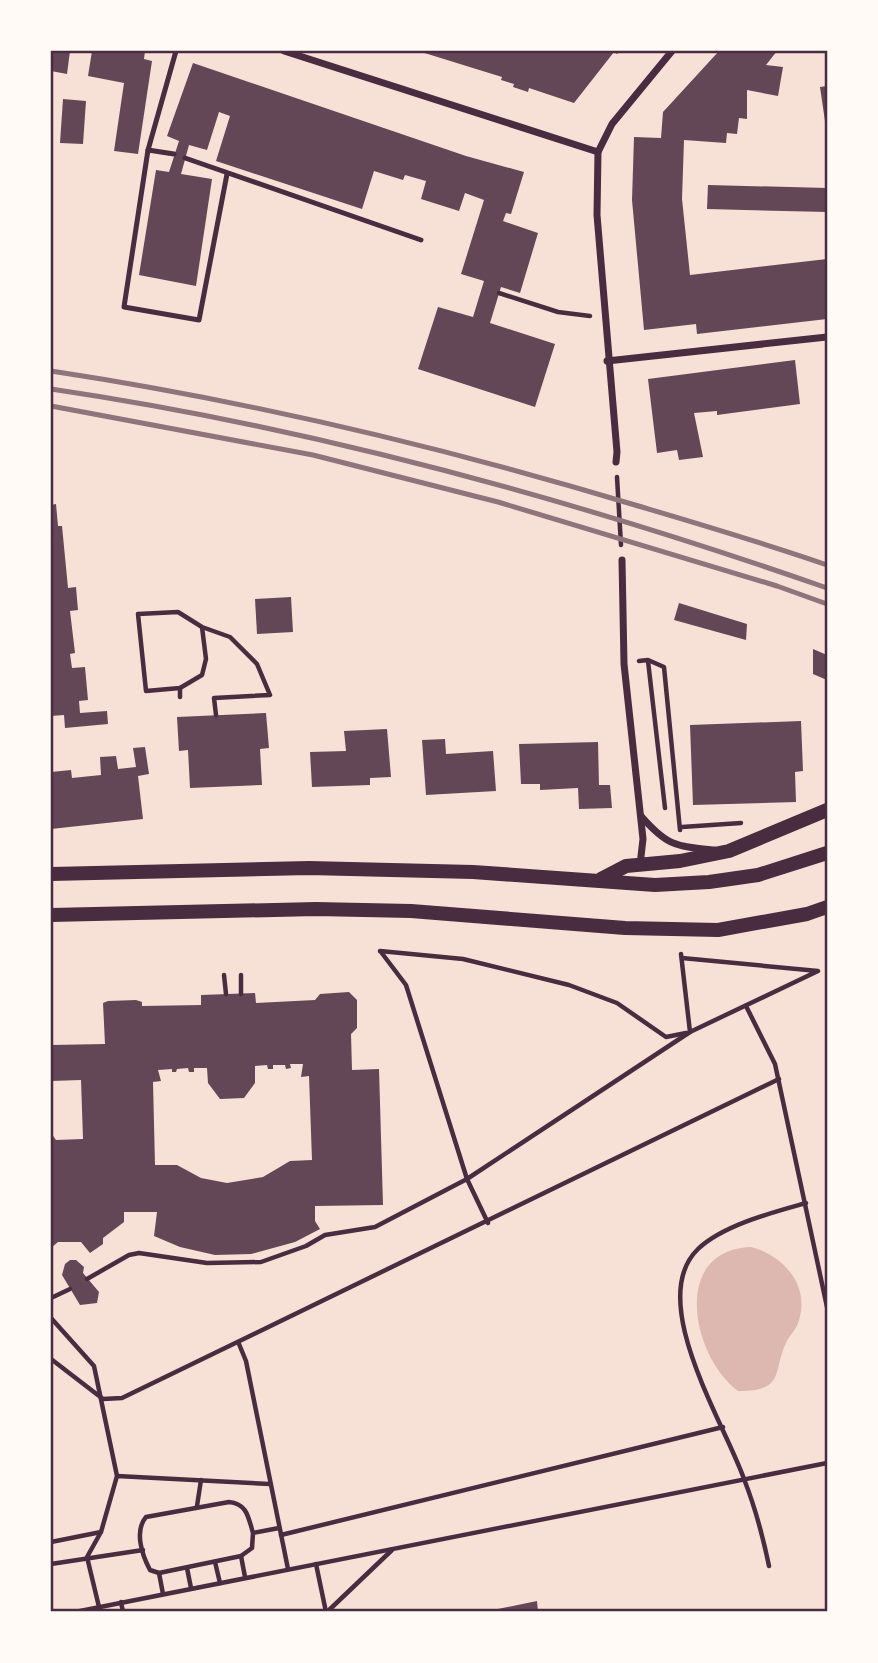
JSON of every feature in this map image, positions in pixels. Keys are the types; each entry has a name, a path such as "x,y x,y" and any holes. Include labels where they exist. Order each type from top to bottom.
{"main road":[{"path":"601,879 626,866 729,851 827,810"},
{"path":"51,874 309,867 601,879 621,884 709,882 758,875 827,853"},
{"path":"51,915 316,909 411,911 625,928 718,930 826,908"}],"street":[{"path":"284,51 598,152"},
{"path":"616,462 597,215 598,152 612,124 673,51"},
{"path":"607,361 827,337"},
{"path":"622,560 624,664 643,839 639,865"},
{"path":"641,816 661,839 673,845 729,851"}],"lane":[{"path":"176,51 148,150 124,307 198,320 227,174"},
{"path":"148,150 174,155"},
{"path":"185,158 421,240"}],"path":[{"path":"499,293 581,316"},
{"path":"616,462 622,560"},
{"path":"202,626 205,669 196,681 180,688 146,691 138,614 178,612 202,626 230,637 243,648 257,664 270,691 270,695 214,698 216,715"},
{"path":"665,808 648,660 664,667 681,837"},
{"path":"180,688 180,697"},
{"path":"682,827 728,823"},
{"path":"488,1223 467,1179 405,985 380,951 463,959 510,969 569,985 617,1003 666,1037 690,1032"},
{"path":"87,1279 129,1255 139,1253 207,1263 261,1262 306,1246 325,1235 375,1227 467,1179 690,1032 818,971 682,956 690,1032"},
{"path":"224,975 226,994"},
{"path":"241,975 241,993"},
{"path":"746,1006 775,1064 827,1307"},
{"path":"51,1359 103,1399 121,1398 239,1344 488,1223 664,1133 779,1079"},
{"path":"769,1566 744,1478 684,1335 682,1276 698,1249 713,1238 767,1214 806,1203"},
{"path":"51,1298 71,1289"},
{"path":"51,1318 94,1366 117,1476 102,1532 87,1557 99,1607"},
{"path":"239,1344 244,1354 244,1365 288,1569"},
{"path":"51,1368 60,1366"},
{"path":"281,1535 723,1427"},
{"path":"75,1612 827,1463"},
{"path":"117,1476 270,1484"},
{"path":"197,1506 201,1480"},
{"path":"240,1503 247,1510 253,1532 252,1548 241,1556 159,1573 150,1570 143,1550 141,1524 146,1517 197,1506 240,1503"},
{"path":"253,1532 279,1528"},
{"path":"51,1542 102,1532"},
{"path":"326,1612 394,1548"},
{"path":"51,1564 143,1550"},
{"path":"241,1556 245,1577"},
{"path":"215,1562 220,1583"},
{"path":"316,1564 326,1612"},
{"path":"187,1568 191,1588"},
{"path":"159,1573 163,1594"},
{"path":"121,1602 123,1612"}],"shaded area":[{"path":"751,1247 774,1257 791,1273 801,1295 801,1307 798,1323 783,1350 771,1383 754,1390 738,1391 722,1375 709,1355 697,1307 699,1285 708,1266 725,1253"}],"building":[{"path":"51,51 70,51 67,74 51,71"},
{"path":"92,51 145,51 144,59 152,61 138,154 114,151 124,83 88,76"},
{"path":"418,51 620,51 617,54 614,52 574,103 529,88 528,92 513,87 514,84 501,80 502,77"},
{"path":"719,51 777,51 766,65 783,67 778,96 747,90 747,119 739,118 737,134 727,133 726,143 684,140 682,199 690,275 827,259 827,319 697,334 696,324 644,330 632,200 634,137 661,138 663,112"},
{"path":"193,63 466,156 524,172 511,214 506,213 503,221 538,233 520,293 501,287 490,323 555,344 535,407 418,369 438,307 473,317 484,281 461,274 484,200 465,193 459,211 421,199 426,181 405,175 403,180 374,171 362,209 216,161 230,116 219,112 207,150 189,145 181,174 212,179 196,286 139,275 156,170 169,172 179,141 167,136"},
{"path":"827,86 827,128 826,128 820,87"},
{"path":"63,99 86,101 83,144 60,143"},
{"path":"708,185 827,188 827,212 707,209"},
{"path":"795,360 800,404 717,415 717,411 694,413 703,457 679,460 677,450 657,453 648,379"},
{"path":"56,504 58,526 62,526 68,588 76,587 78,610 70,611 75,653 70,654 72,668 85,667 88,700 79,701 80,713 107,711 108,724 65,728 64,715 51,716 51,505"},
{"path":"291,597 293,632 257,634 255,599"},
{"path":"679,603 747,624 746,640 674,620"},
{"path":"813,649 827,655 827,680 813,674"},
{"path":"266,713 269,748 260,749 262,785 190,788 188,750 179,751 177,717"},
{"path":"801,721 803,771 795,772 796,802 693,805 690,725"},
{"path":"387,729 391,777 370,778 370,785 312,787 310,752 346,751 344,731"},
{"path":"445,739 446,754 493,751 496,791 426,795 422,740"},
{"path":"598,742 599,785 610,785 612,808 579,809 578,788 540,790 540,784 521,784 519,744"},
{"path":"145,747 149,774 138,776 143,819 51,829 51,772 71,770 72,778 101,775 100,757 116,756 118,769 136,767 133,748"},
{"path":"349,992 357,1000 357,1028 351,1034 352,1070 379,1069 383,1205 315,1206 315,1221 320,1229 295,1242 251,1254 215,1255 180,1247 154,1236 157,1212 124,1212 124,1222 103,1238 103,1244 90,1253 81,1242 58,1242 51,1248 51,1133 56,1140 83,1139 81,1080 51,1081 51,1045 105,1044 103,1003 108,1001 136,1000 142,1002 142,1006 201,1005 201,995 255,993 256,1003 315,1000 320,994","holes":["290,1064 303,1064 301,1077 309,1076 312,1160 290,1161 263,1177 227,1183 201,1178 177,1165 155,1165 153,1082 161,1081 158,1070 172,1069 172,1072 176,1072 177,1069 188,1068 189,1072 194,1072 194,1068 207,1068 208,1083 220,1099 244,1098 255,1083 255,1066 267,1065 268,1069 273,1069 273,1065 285,1065 286,1069 291,1068"]},
{"path":"76,1260 84,1267 83,1273 99,1292 97,1303 80,1305 62,1275 65,1264"},
{"path":"537,1601 538,1612 488,1612 488,1611"}],"railway":[{"path":"51,371 199,396 418,445 563,484 827,565"},
{"path":"51,389 249,424 444,470 637,525 827,588"},
{"path":"51,406 313,455 498,502 777,586 827,604"}]}
